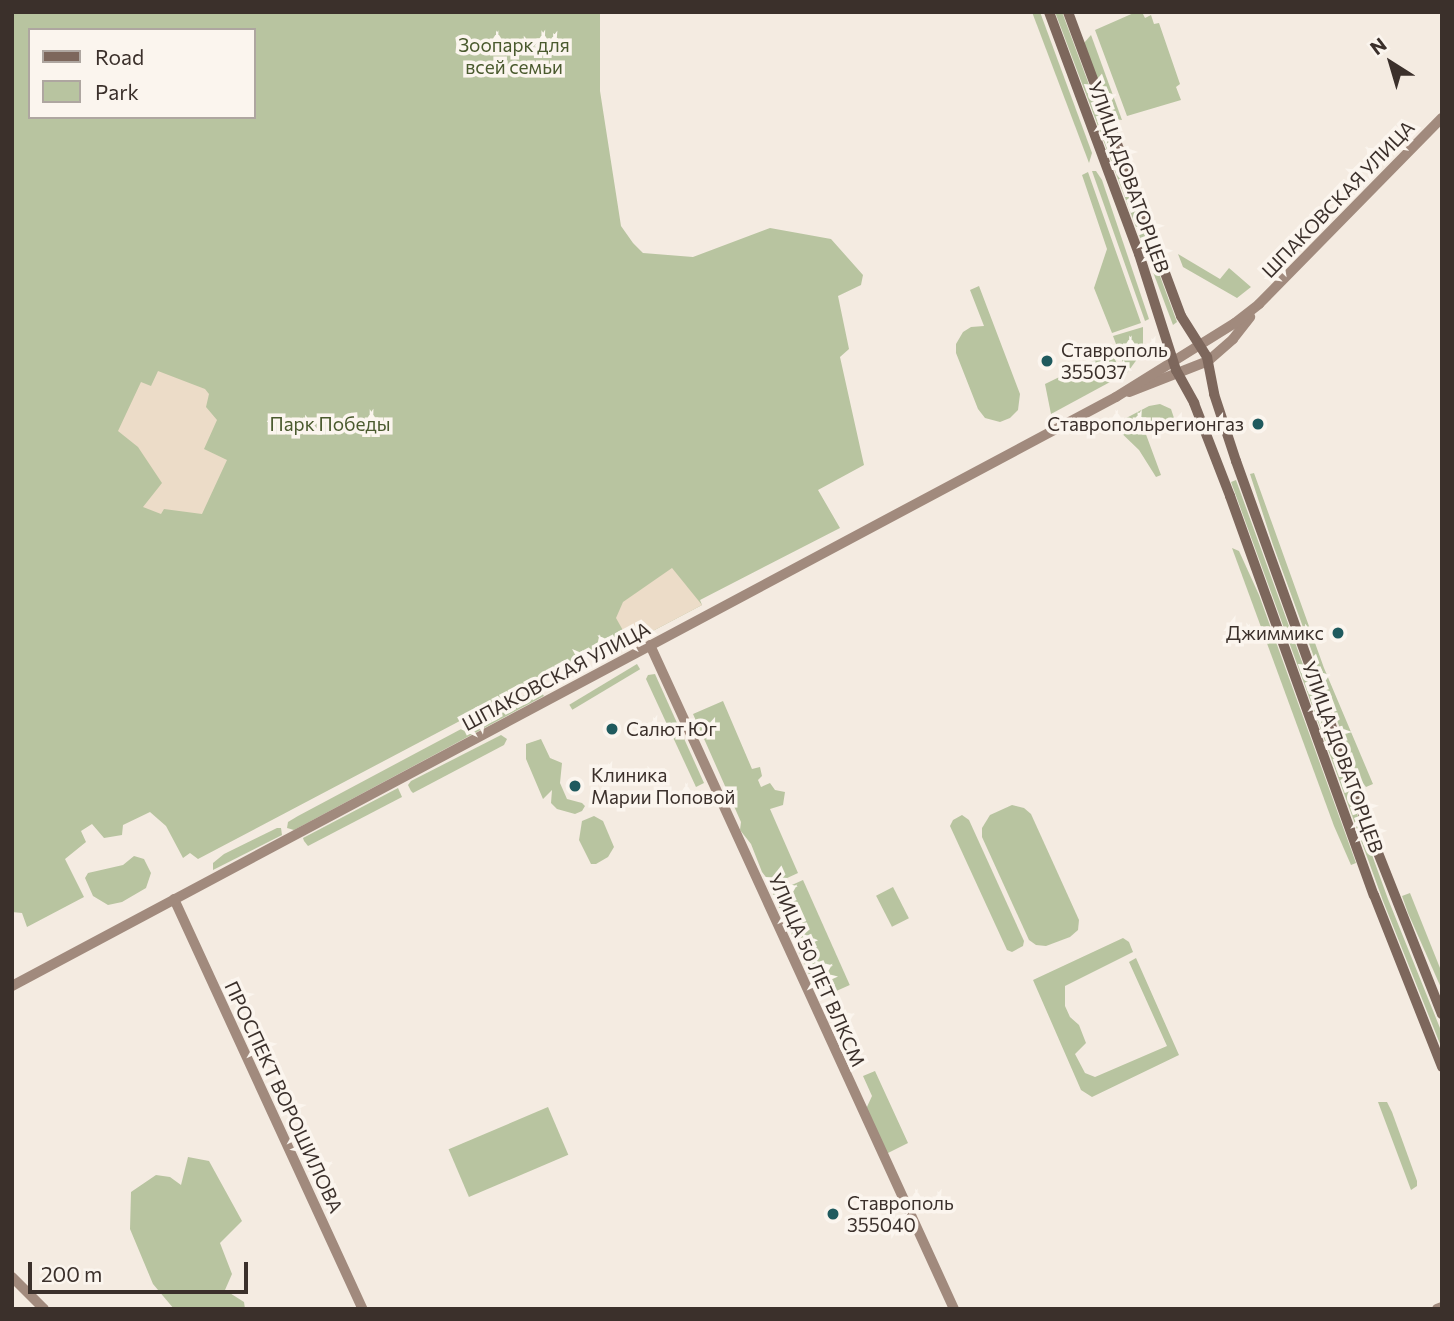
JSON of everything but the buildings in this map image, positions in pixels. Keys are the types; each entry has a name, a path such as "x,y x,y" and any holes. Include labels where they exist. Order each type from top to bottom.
{"main road":[{"name":"УЛИЦА ДОВАТОРЦЕВ","path":"1049,12 1139,254 1172,355 1230,496 1374,895 1442,1067"},
{"name":"УЛИЦА ДОВАТОРЦЕВ","path":"1068,12 1181,316 1209,365 1214,394 1236,461 1369,830 1442,1014"},
{"name":"ШПАКОВСКАЯ УЛИЦА","path":"12,986 1116,397 1235,323 1259,304 1442,118"},
{"name":"ШПАКОВСКАЯ УЛИЦА","path":"1116,397 1209,365 1233,340 1259,304"},
{"name":"УЛИЦА 50 ЛЕТ ВЛКСМ","path":"650,645 954,1309"},
{"name":"ПРОСПЕКТ ВОРОШИЛОВА","path":"174,900 363,1309"},
{"path":"12,1277 44,1309"}],"green space":[{"name":"Парк Победы","path":"12,12 600,12 600,91 621,226 643,253 693,257 770,228 831,239 863,275 861,285 838,296 849,349 840,357 864,465 818,490 840,528 700,600 702,605 630,643 626,637 585,655 198,859 190,853 183,858 166,826 150,812 123,825 122,835 104,838 92,824 81,831 86,842 65,859 84,897 27,927 22,913 12,912"},
{"path":"1032,12 1040,12 1092,153 1089,163"},
{"path":"1055,12 1062,12 1177,322 1173,325"},
{"path":"1136,12 1142,12 1145,18 1151,15 1154,24 1159,23 1180,84 1176,87 1181,100 1127,116 1095,30"},
{"path":"1091,35 1122,120 1114,119 1110,114 1084,43"},
{"path":"1092,171 1096,171 1102,180 1149,319 1145,321"},
{"path":"1088,172 1141,323 1112,333 1094,288 1107,249 1082,175"},
{"path":"1178,254 1220,279 1229,268 1251,287 1237,298 1183,267"},
{"path":"979,286 1020,394 1018,410 1010,418 1000,422 985,418 978,409 956,353 956,344 963,332 971,327 984,326 970,290"},
{"path":"1143,327 1143,351 1127,373 1113,336"},
{"path":"1111,352 1123,375 1051,414 1045,384"},
{"path":"1160,404 1171,409 1175,421 1166,424 1165,420 1158,427 1149,424 1144,429 1161,475 1156,477 1139,450 1113,425 1149,406"},
{"path":"1254,473 1324,668 1373,784 1366,787 1357,775 1273,545 1250,474"},
{"path":"1236,480 1388,899 1442,1033 1442,1049 1383,901 1231,482"},
{"path":"1232,548 1239,551 1259,595 1356,863 1351,865 1334,826"},
{"path":"637,664 640,669 572,710 569,705"},
{"path":"655,674 704,783 696,787 646,679 648,675"},
{"path":"538,688 544,696 294,830 287,828 288,822 298,816"},
{"path":"723,701 752,769 760,767 762,776 758,780 761,787 770,783 775,790 785,792 783,805 770,809 798,873 772,885 762,872 751,844 740,830 741,822 693,714"},
{"path":"501,735 507,739 504,745 413,793 411,791 408,785 411,781"},
{"path":"541,739 550,758 562,763 560,783 567,799 582,803 585,806 582,811 575,814 557,809 551,803 552,790 543,799 526,759 526,744"},
{"path":"398,788 402,797 308,846 304,841 303,838"},
{"path":"1012,805 1024,808 1031,814 1079,920 1078,930 1070,937 1046,946 1036,945 1029,940 982,837 982,828 990,815"},
{"path":"962,815 969,820 1024,941 1023,946 1012,952 1007,950 950,826 953,820"},
{"path":"594,816 603,821 614,847 608,857 591,864 579,840 582,821"},
{"path":"281,828 282,835 213,870 213,863 224,854"},
{"path":"134,856 144,859 151,873 146,888 122,902 108,905 93,896 85,878 88,873 123,865"},
{"path":"803,880 850,985 820,998 773,893"},
{"path":"893,887 909,918 892,927 876,896"},
{"path":"1410,893 1442,973 1442,990 1402,896"},
{"path":"1123,938 1129,942 1133,952 1065,986 1065,1006 1070,1017 1079,1025 1086,1043 1075,1054 1085,1073 1095,1077 1167,1046 1129,962 1136,958 1179,1055 1092,1097 1081,1090 1033,980"},
{"path":"875,1071 908,1143 886,1154 866,1109 872,1096 863,1076"},
{"path":"1378,1102 1387,1102 1392,1112 1417,1181 1417,1186 1411,1190"},
{"path":"548,1107 568,1155 469,1197 449,1149"},
{"path":"188,1157 209,1161 242,1221 220,1243 232,1274 225,1290 244,1302 245,1309 174,1309 153,1284 130,1229 131,1192 156,1175 170,1177 181,1185"}],"shaded area":[{"path":"158,371 205,389 209,394 206,407 217,420 204,449 227,460 202,514 164,509 161,514 143,507 162,483 138,447 118,431 141,382 151,386"},
{"path":"672,568 702,605 630,643 616,618 623,602"}],"place":[{"name":"Ставрополь 355037","path":"1047,361"},
{"name":"Ставропольрегионгаз","path":"1258,424"},
{"name":"Джиммикс","path":"1338,633"},
{"name":"Салют Юг","path":"612,729"},
{"name":"Клиника Марии Поповой","path":"575,786"},
{"name":"Ставрополь 355040","path":"833,1214"}],"park label":[{"name":"Зоопарк для всей семьи","path":"514,56"}]}
